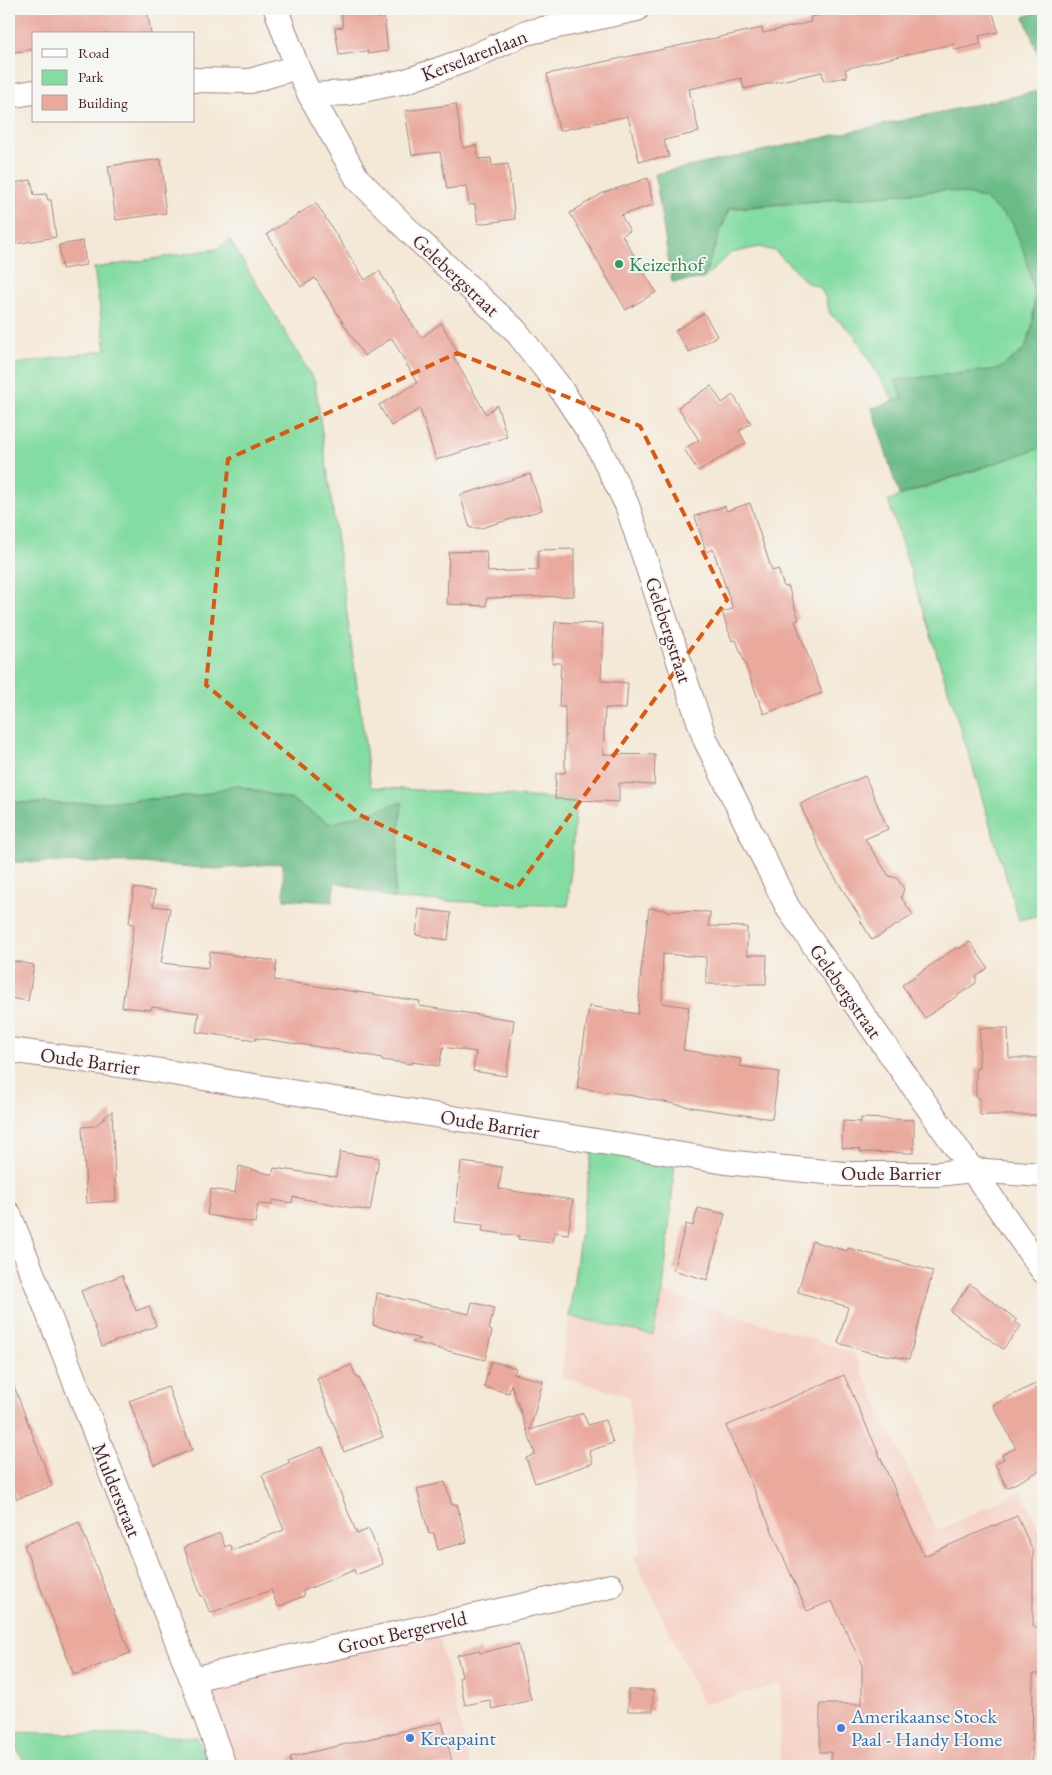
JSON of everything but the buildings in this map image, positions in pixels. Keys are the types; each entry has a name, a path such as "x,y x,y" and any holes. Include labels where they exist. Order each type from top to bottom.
{"street":[{"name":"Gelebergstraat","path":"276,9 297,67 310,95 357,178 412,234 515,330 558,385 597,444 627,505 705,739 788,908 1043,1271"},
{"name":"Kerselarenlaan","path":"310,95 348,93 406,81 466,60 525,33 637,9"},
{"path":"195,80 250,81 297,67"},
{"path":"9,96 32,92"},
{"name":"Oude Barrier","path":"9,1050 152,1070 726,1162 844,1174 938,1174 972,1170 1043,1175"},
{"name":"Mulderstraat","path":"9,1214 192,1679 224,1766"},
{"name":"Groot Bergerveld","path":"192,1679 611,1586"}],"highlighted area":[{"path":"457,353 640,426 727,600 516,889 362,816 206,685 228,459"}],"shaded area":[{"path":"663,1292 853,1352 937,1531 1021,1491 1043,1538 1043,1766 780,1766 781,1684 703,1704 634,1557 640,1555 629,1396 561,1377 569,1316 653,1335"},
{"path":"439,1636 470,1766 235,1766 210,1696 212,1690 216,1687"}],"green space":[{"path":"1043,10 1043,67 1024,17"},
{"path":"1043,90 1043,447 899,495 872,408 903,398 895,380 999,369 1024,350 1032,328 1035,295 1024,253 1012,222 984,198 946,190 729,208 703,279 672,282 655,174"},
{"path":"946,190 984,198 1012,222 1024,252 1035,295 1032,328 1024,350 999,369 895,380 903,398 894,401 853,333 830,314 820,287 807,283 775,251 759,247 731,253 703,279 729,209"},
{"path":"230,240 315,382 371,787 576,800 568,906 394,899 402,803 330,824 292,800 235,785 197,796 75,804 9,802 9,365 106,350 94,268 217,249"},
{"path":"1043,447 1043,915 1019,920 888,500"},
{"path":"235,785 292,800 330,824 402,802 394,899 335,882 332,902 284,899 283,863 216,869 141,863 9,862 9,802 75,804 197,796"},
{"path":"592,1151 675,1163 663,1292 653,1335 569,1316"},
{"path":"9,1732 197,1737 209,1766 28,1766 9,1737"}],"place":[{"name":"Keizerhof","path":"619,264"},
{"name":"Amerikaanse Stock Paal - Handy Home","path":"841,1728"},
{"name":"Kreapaint","path":"410,1738"}]}
